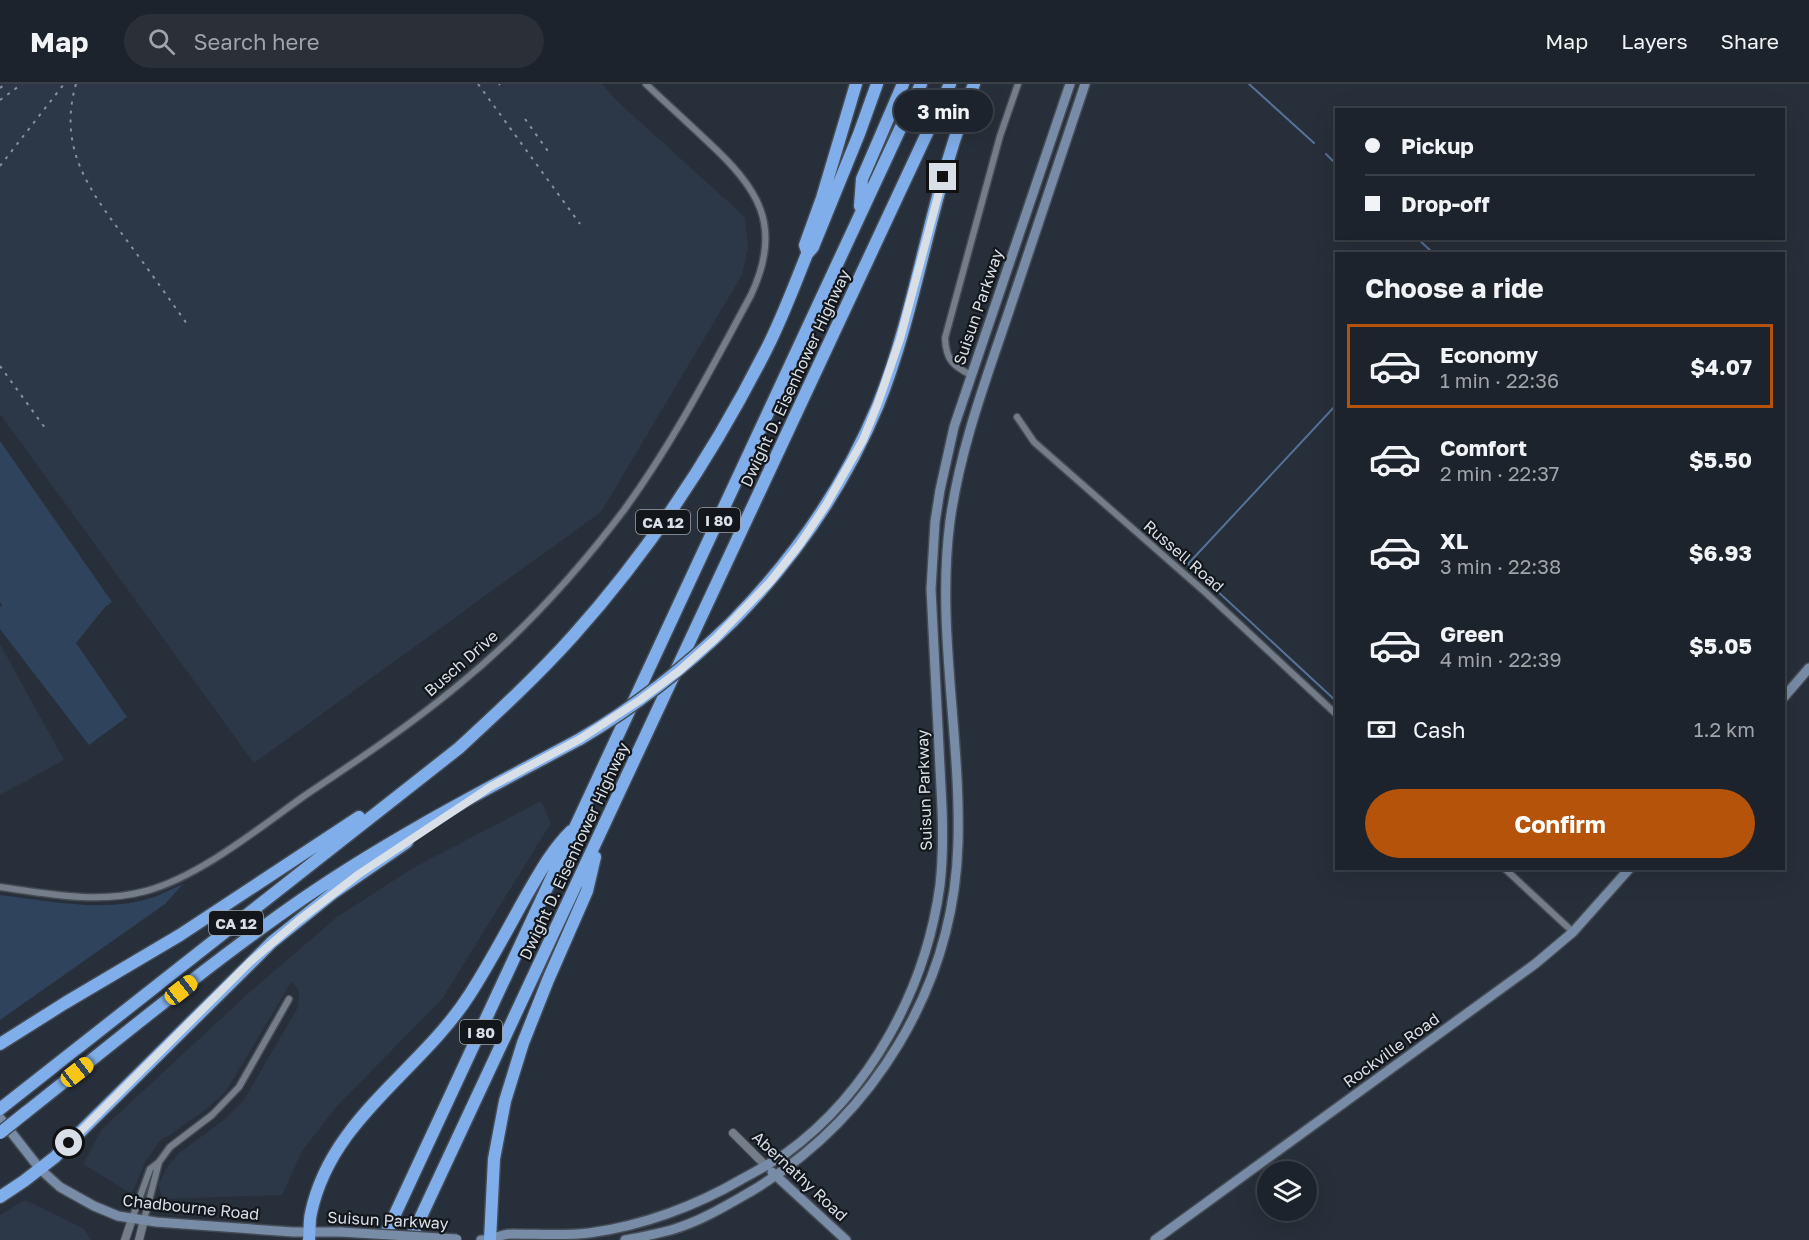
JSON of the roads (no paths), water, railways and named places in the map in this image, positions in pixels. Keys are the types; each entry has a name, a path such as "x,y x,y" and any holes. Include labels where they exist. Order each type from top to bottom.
{"highway":[{"path":"807,254 805,245 828,180 856,84"},
{"name":"CA 12","path":"0,1109 459,748 506,705 572,637 613,589 666,519 737,405 767,349 807,254 813,247 877,84"},
{"path":"859,216 862,179 903,84"},
{"name":"Dwight D. Eisenhower Highway","path":"383,1240 921,84"},
{"name":"Dwight D. Eisenhower Highway","path":"410,1240 951,84"},
{"name":"CA 12","path":"0,1133 245,940 302,900 401,837 580,739 621,714 697,655 770,582 800,544 826,505 863,440 900,339 953,141 974,84"},
{"path":"0,1044 180,935 459,748"},
{"path":"0,1197 55,1157 272,942 359,874 490,787"},
{"path":"309,1236 310,1215 316,1193 344,1138 381,1094 431,1044 451,1020 474,986 546,862 561,841 579,823"},
{"path":"491,1240 494,1159 505,1101 523,1043 587,891 600,835"}],"main road":[{"name":"Suisun Parkway","path":"481,1240 491,1240 509,1233 540,1235 589,1233 638,1222 705,1199 766,1166 786,1153 813,1130 848,1094 880,1051 905,1002 930,932 939,886 943,843 931,621 932,555 940,490 946,458 971,375 1070,84"},
{"name":"Suisun Parkway","path":"625,1240 674,1229 736,1200 777,1176 839,1123 885,1066 918,1008 937,962 954,888 958,842 945,620 947,556 954,493 969,431 1085,84"},
{"path":"1785,696 1809,668"},
{"name":"Rockville Road","path":"1155,1240 1535,964 1573,932 1628,870"},
{"name":"Chadbourne Road","path":"0,1118 40,1169 60,1187 118,1216 309,1236"},
{"name":"Abernathy Road","path":"766,1166 846,1240"},
{"name":"Suisun Parkway","path":"309,1236 341,1232 465,1240"}],"street":[{"name":"Busch Drive","path":"0,887 97,898 146,891 188,875 385,741 457,687 531,619 568,579 624,510 697,395 751,296 759,279 765,256 766,232 762,213 746,180 732,164 646,84"},
{"path":"971,375 955,367 948,357 945,338 1000,136 1018,84"},
{"name":"Russell Road","path":"1017,417 1034,442 1206,593 1335,713"},
{"path":"1506,870 1573,932"},
{"path":"125,1240 150,1169 159,1162 170,1147 212,1115 239,1087 289,999"},
{"name":"Abernathy Road","path":"733,1133 766,1166"},
{"path":"140,1240 159,1162"}],"waterway":[{"path":"1249,84 1314,143"},
{"path":"1326,154 1335,163"},
{"path":"1419,240 1432,252"},
{"path":"1335,406 1188,564 1335,700"}],"railway":[{"path":"0,88 5,84"},
{"path":"0,100 22,84"},
{"path":"0,166 64,84"},
{"path":"76,84 71,108 71,130 74,150 81,169 102,206 187,324"},
{"path":"478,84 580,224"},
{"path":"525,119 550,154"},
{"path":"0,366 45,428"}]}
